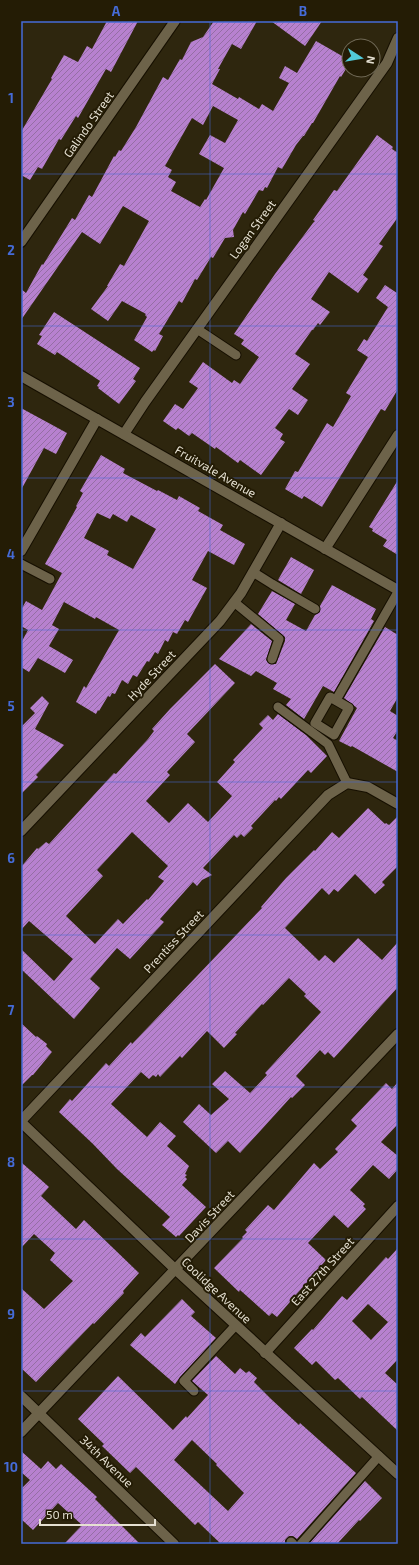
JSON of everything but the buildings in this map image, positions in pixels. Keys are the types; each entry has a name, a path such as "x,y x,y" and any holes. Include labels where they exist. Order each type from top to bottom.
{"street":[{"name":"Galindo Street","path":"22,240 175,21"},
{"name":"Logan Street","path":"124,434 145,402 387,63 398,38"},
{"name":"Fruitvale Avenue","path":"21,376 398,591"},
{"path":"21,551 97,419"},
{"path":"325,549 398,435"},
{"name":"Hyde Street","path":"21,831 220,621 253,572 281,523"},
{"path":"347,783 368,787 398,804"},
{"name":"Prentiss Street","path":"21,1122 328,795 347,783"},
{"name":"Davis Street","path":"21,1432 398,1034"},
{"name":"Coolidge Avenue","path":"21,1122 176,1270 398,1474"},
{"name":"East 27th Street","path":"266,1353 398,1206"},
{"name":"34th Avenue","path":"21,1396 167,1542"}],"lane":[{"path":"197,329 236,355"},
{"path":"21,564 50,579"},
{"path":"253,572 315,609"},
{"path":"336,700 398,591"},
{"path":"234,602 279,639 272,660"},
{"path":"278,707 328,744 347,783"},
{"path":"194,1391 184,1381 236,1326"},
{"path":"301,1544 379,1456"}]}
